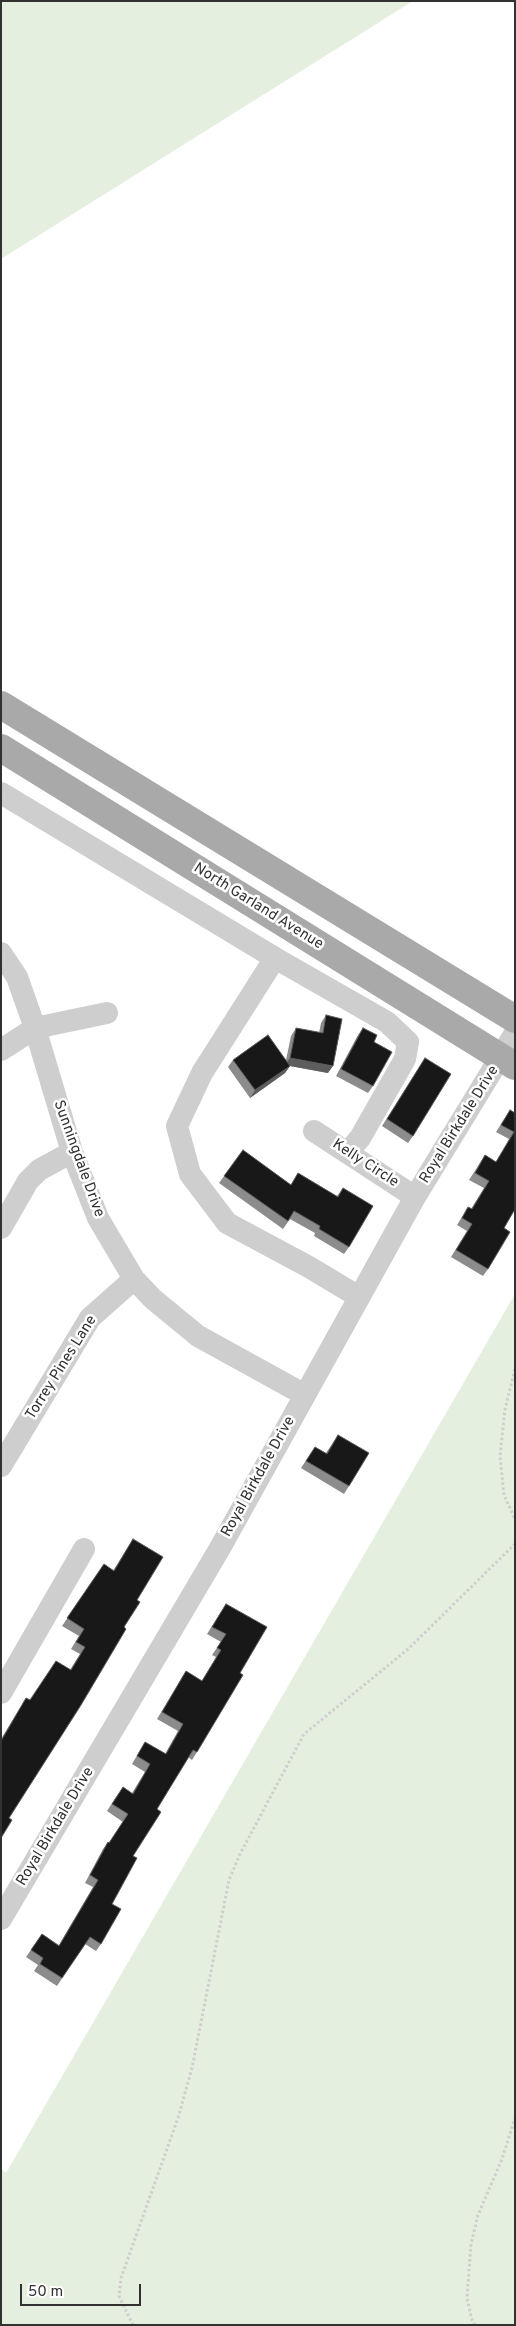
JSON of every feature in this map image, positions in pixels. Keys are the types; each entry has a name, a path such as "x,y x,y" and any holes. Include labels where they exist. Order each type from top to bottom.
{"main road":[{"path":"1,705 515,1019"},
{"name":"North Garland Avenue","path":"1,748 508,1062"}],"street":[{"path":"1,794 275,958 387,1022 408,1042 405,1059 360,1138 347,1153"},
{"name":"Sunningdale Drive","path":"1,953 17,977 35,1028 72,1152 98,1218 134,1279 153,1299 198,1336 305,1395"},
{"path":"275,958 202,1073 177,1126 190,1174 226,1223 309,1267 360,1297"},
{"path":"1,1050 35,1028 107,1013"},
{"name":"Royal Birkdale Drive","path":"1,1919 220,1548 415,1197 508,1062 515,1032"},
{"name":"Kelly Circle","path":"314,1131 415,1197"},
{"path":"1,1228 28,1182 39,1170 72,1152"},
{"name":"Torrey Pines Lane","path":"1,1466 90,1318 134,1279"},
{"path":"1,1693 84,1549"}],"path":[{"path":"515,1369 505,1409 500,1456 504,1495 515,1520"},
{"path":"133,2325 119,2296 121,2278 178,2118 192,2068 229,1880 240,1854 304,1734 407,1650 515,1544"},
{"path":"475,2325 466,2298 471,2244 478,2215 502,2160 515,2118"}],"green space":[{"path":"1,1 413,1 1,259"},
{"path":"515,1294 515,2325 1,2325 1,2169 6,2173"}],"building":[{"path":"326,1015 342,1019 333,1066 290,1058 296,1028 323,1033"},
{"path":"363,1028 377,1035 374,1042 392,1052 373,1086 341,1069"},
{"path":"268,1035 290,1066 255,1090 233,1060"},
{"path":"425,1058 451,1074 413,1136 387,1119"},
{"path":"510,1110 515,1113 515,1209 504,1228 510,1232 488,1269 456,1250 472,1224 462,1218 468,1207 472,1209 489,1181 475,1173 485,1155 496,1162 514,1132 501,1125"},
{"path":"243,1150 291,1185 298,1173 338,1197 343,1188 373,1206 349,1247 319,1229 320,1226 294,1211 288,1221 224,1176"},
{"path":"338,1435 369,1453 349,1486 306,1461 315,1447 327,1454"},
{"path":"133,1539 163,1557 137,1600 140,1602 124,1627 126,1629 81,1705 9,1818 12,1820 1,1838 1,1741 26,1698 30,1700 56,1661 71,1670 85,1647 76,1642 84,1629 67,1618 104,1564 114,1571"},
{"path":"226,1604 267,1627 240,1673 243,1675 197,1752 193,1750 157,1809 161,1812 133,1856 137,1858 112,1904 121,1909 101,1944 90,1937 62,1978 40,1964 43,1958 31,1950 42,1934 59,1946 98,1880 90,1875 108,1842 128,1814 112,1804 123,1787 133,1794 150,1764 137,1756 145,1742 166,1754 183,1724 162,1712 186,1671 202,1681 221,1650 217,1648 226,1634 212,1627"}]}
